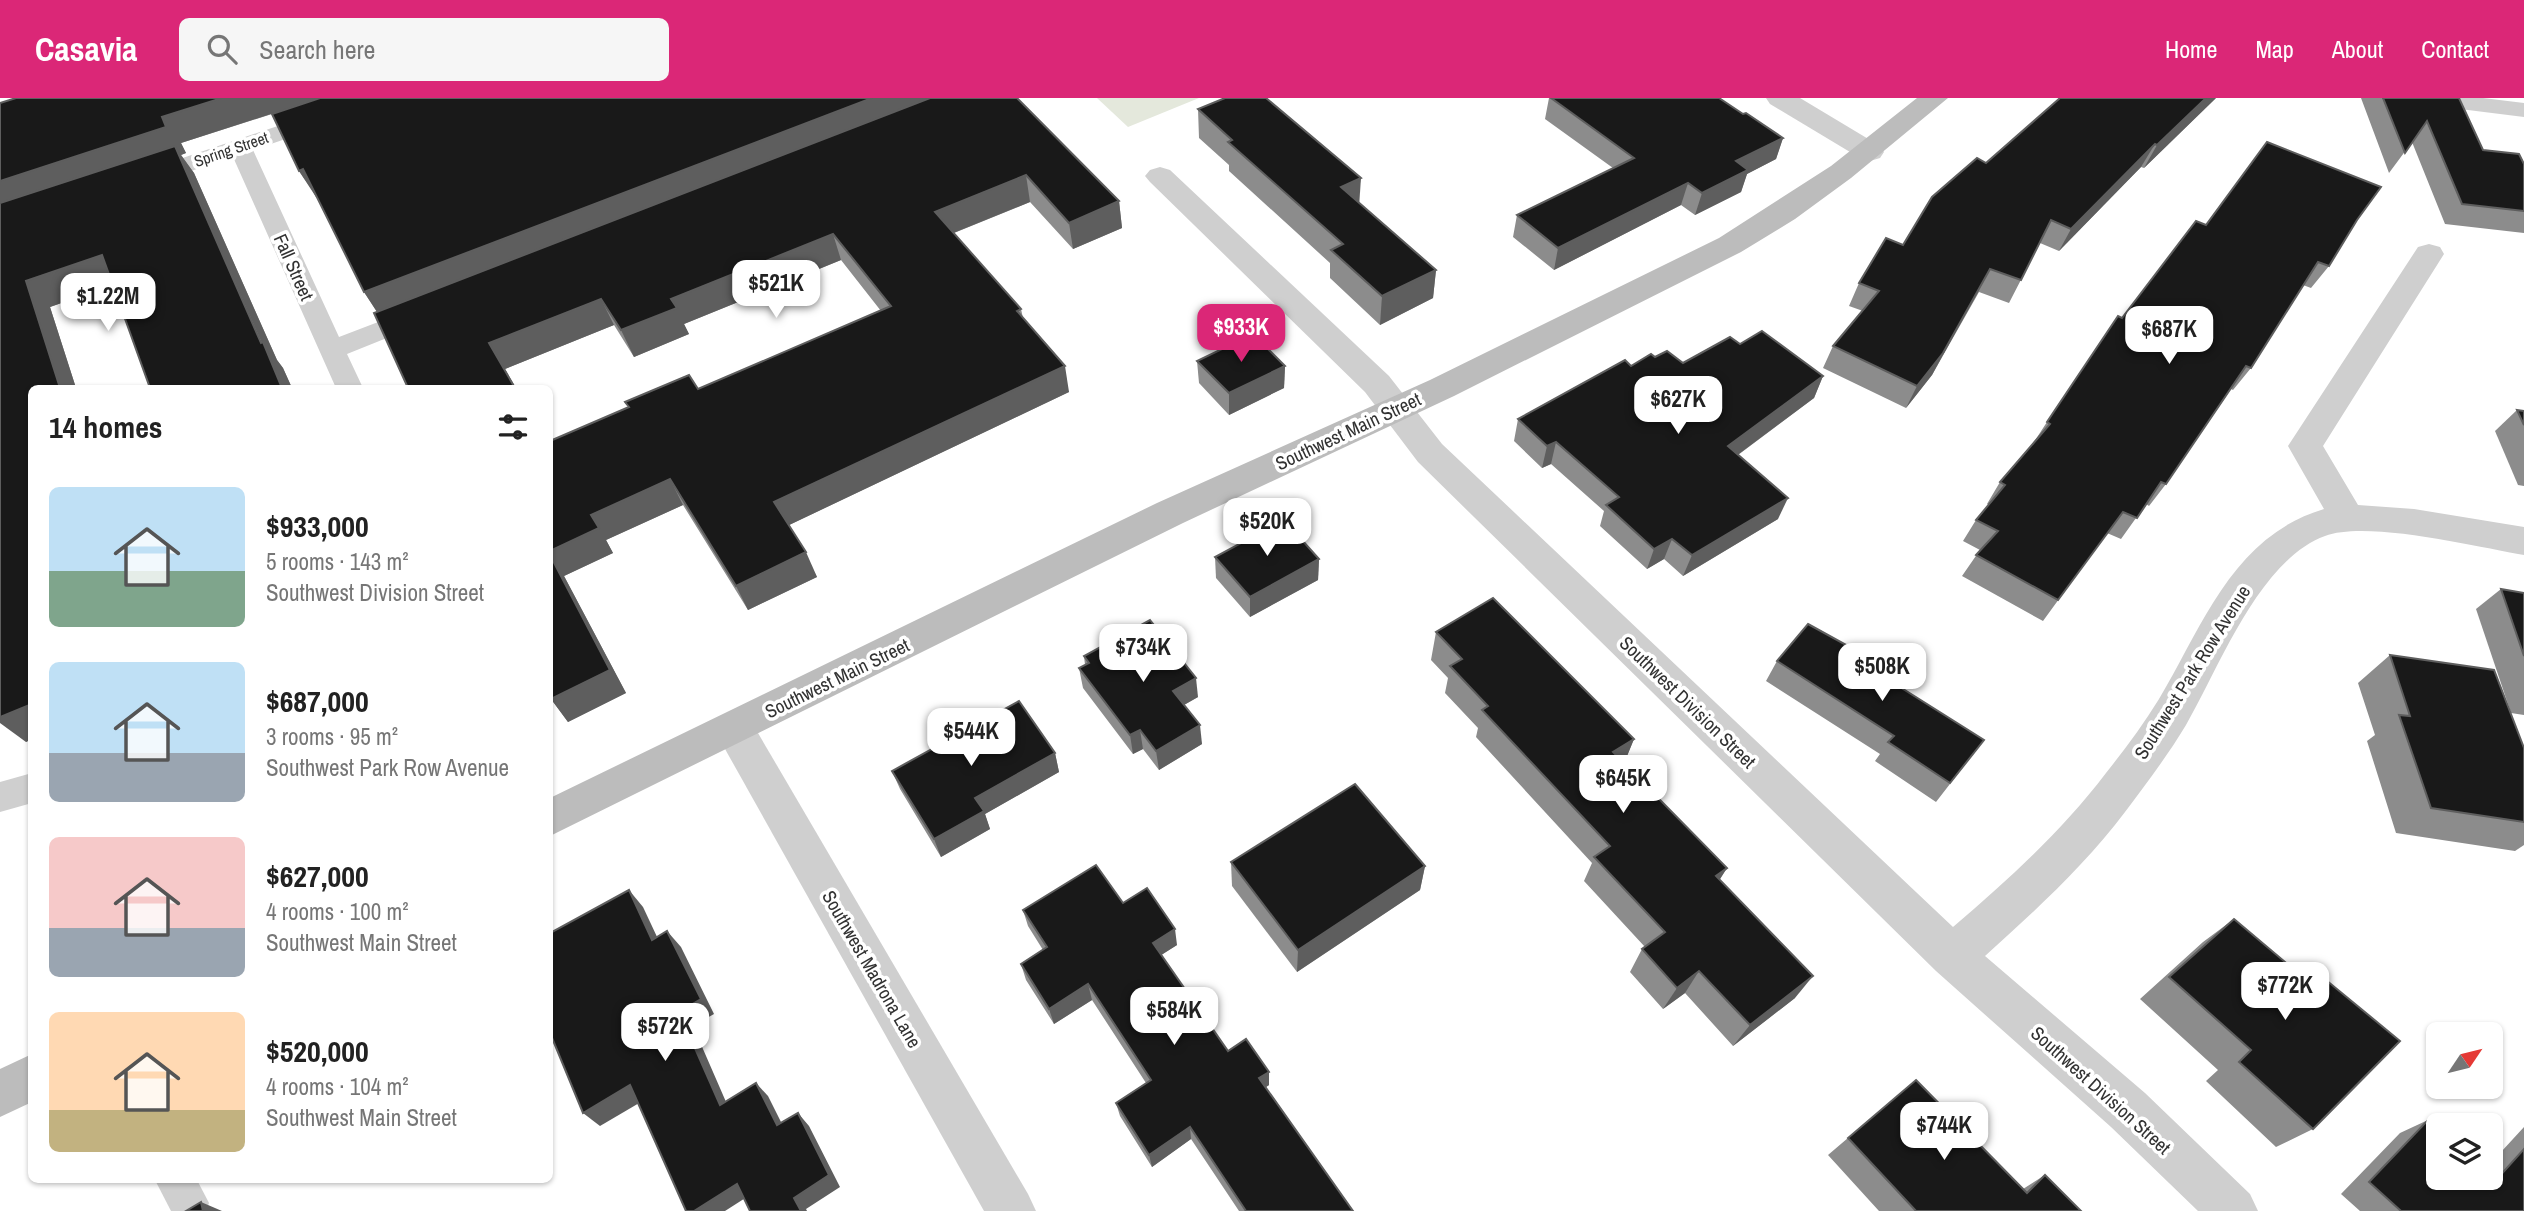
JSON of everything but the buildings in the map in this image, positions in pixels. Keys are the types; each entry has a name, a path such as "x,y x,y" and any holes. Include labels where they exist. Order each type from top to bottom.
{"street":[{"path":"1780,98 1870,152"},
{"name":"Southwest Main Street","path":"553,817 1170,513 1396,409 1730,245 1784,212 1870,152 1934,98"},
{"name":"Southwest Division Street","path":"1160,176 1377,384 1430,453 1952,956 2128,1110 2233,1211"},
{"path":"2348,519 2305,446 2429,254"},
{"name":"Southwest Park Row Avenue","path":"1952,956 2064,855 2156,737 2248,580 2285,542 2311,526 2348,519 2389,520 2524,541"},
{"name":"Southwest Madrona Lane","path":"734,728 1011,1211"},
{"path":"0,1094 28,1079"}],"lane":[{"name":"Spring Street","path":"126,184 383,98"},
{"path":"2452,101 2524,110"},
{"name":"Fall Street","path":"240,146 348,385"},
{"path":"332,350 447,305"},
{"path":"0,797 28,789"}],"shaded area":[{"path":"1097,98 1199,98 1128,127"}]}
